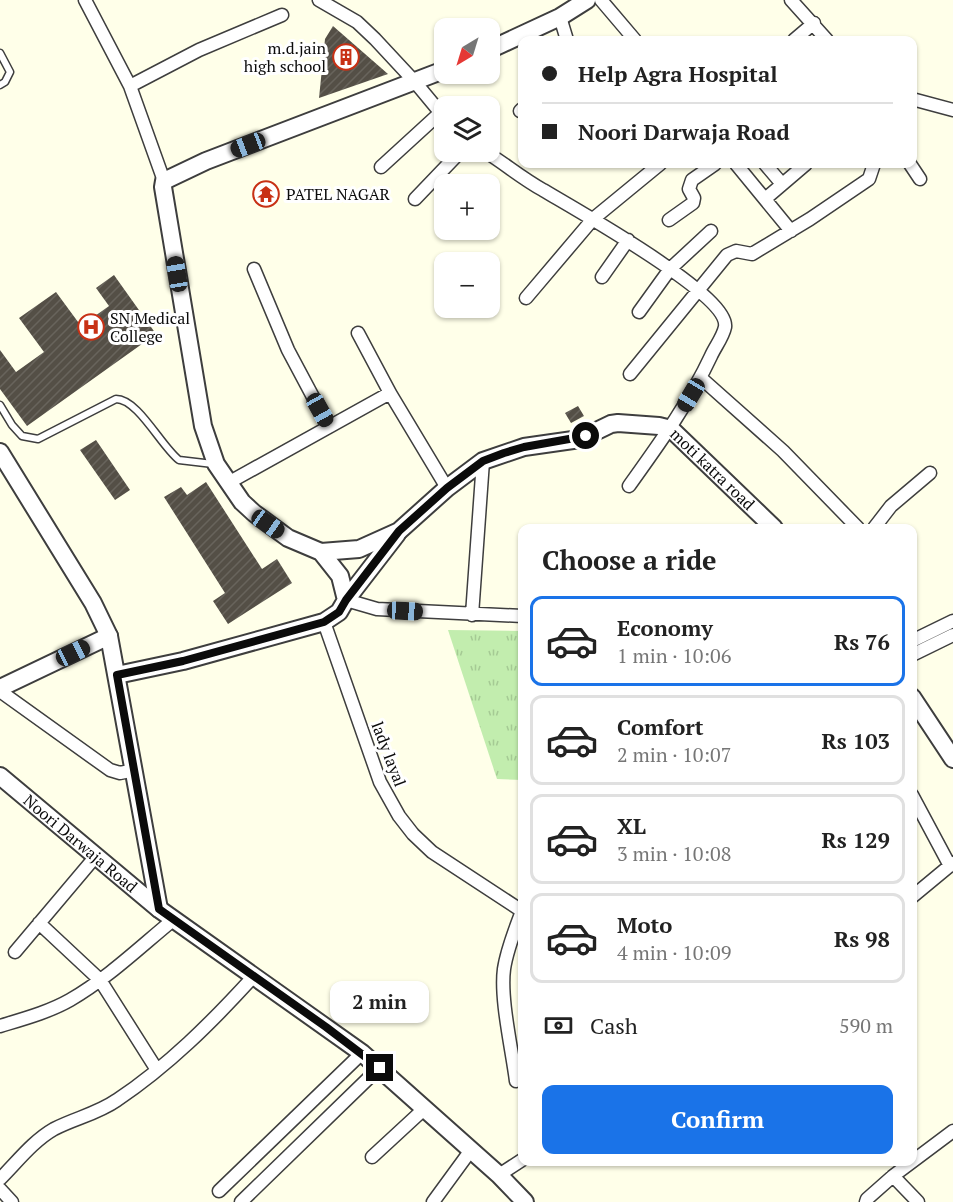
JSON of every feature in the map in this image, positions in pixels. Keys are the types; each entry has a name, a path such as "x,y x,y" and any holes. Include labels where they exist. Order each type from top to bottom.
{"street":[{"path":"85,0 130,86 164,182 203,426 216,464 228,483 254,513 288,538 321,552 340,576 346,600"},
{"path":"319,0 357,22 415,82 434,105"},
{"path":"601,0 632,36"},
{"path":"791,0 824,36"},
{"path":"519,36 560,17 584,1"},
{"path":"130,86 200,50 282,15"},
{"path":"560,17 566,36"},
{"path":"799,36 814,23"},
{"path":"500,45 518,37"},
{"path":"164,182 206,161 434,74"},
{"path":"917,100 949,108"},
{"path":"381,168 434,122"},
{"path":"500,161 670,269 698,291 722,316 725,327 700,378 671,429 629,486"},
{"path":"415,199 450,162"},
{"path":"526,298 593,219 655,168"},
{"path":"669,220 693,203 694,198 689,189 692,180 709,168"},
{"path":"739,168 791,231"},
{"path":"768,168 782,184"},
{"path":"765,199 801,168"},
{"path":"630,374 727,255 736,251 752,254 791,231 869,179 873,168"},
{"path":"913,168 920,179"},
{"path":"639,312 670,269 711,231"},
{"path":"602,277 627,240"},
{"path":"254,269 288,350 329,427"},
{"path":"358,333 390,393 447,488"},
{"path":"700,378 783,451 854,524"},
{"path":"228,483 390,393"},
{"name":"moti katra road","path":"321,552 359,549 399,531 447,488 483,461 524,447 580,439 611,424 639,424 671,429 770,524"},
{"path":"0,452 93,603 109,636 159,909"},
{"path":"472,615 483,461"},
{"path":"877,524 891,507 930,473"},
{"path":"117,675 183,661 324,622 339,612 399,531"},
{"path":"346,600 377,609 518,616"},
{"path":"917,639 953,621"},
{"name":"lady layal","path":"324,622 380,782 399,816 413,834 432,852 518,908"},
{"path":"917,653 953,635"},
{"path":"109,636 0,689 110,770 120,773 135,770"},
{"path":"917,704 953,759"},
{"name":"Noori Darwaja Road","path":"0,776 173,920 362,1053 499,1175 525,1202"},
{"path":"917,804 952,865 917,893"},
{"path":"15,952 96,856"},
{"path":"0,1026 68,1001 100,980 173,920"},
{"path":"39,922 100,980 157,1070"},
{"path":"516,1081 504,988 504,970 518,922"},
{"path":"0,1179 30,1148 55,1129 104,1109 157,1070 208,1025 254,977"},
{"path":"219,1191 362,1053"},
{"path":"241,1202 380,1068"},
{"path":"372,1157 423,1109"},
{"path":"917,1158 953,1131"},
{"path":"433,1202 471,1150"},
{"path":"499,1175 518,1163"},
{"path":"866,1202 906,1166"},
{"path":"893,1176 918,1202"},
{"path":"0,1189 12,1202"}],"lane":[{"path":"0,53 10,72 0,86"},
{"path":"0,405 22,436 38,439 116,399 122,399 132,406 179,459 216,464"}],"green space":[{"path":"448,630 518,631 518,780 497,779"}],"building":[{"name":"m.d.jain high school","path":"333,26 388,74 319,98 325,39"},
{"path":"114,275 156,334 27,426 0,389 0,350 16,372 44,352 19,318 56,292 81,326 109,306 96,288"},
{"path":"578,406 584,416 571,423 565,413"},
{"path":"96,440 130,490 115,500 80,450"},
{"path":"206,482 262,569 277,559 292,583 228,624 213,601 225,593 164,497 181,487 187,495"}],"place":[{"name":"m.d.jain high school","path":"346,57"},
{"name":"PATEL NAGAR","path":"266,194"},
{"name":"SN Medical College","path":"91,327"}],"route":[{"path":"380,1068 159,909 117,675 183,661 324,622 344,606 346,600 399,531 447,488 483,461 524,447 580,439 586,436"}]}
